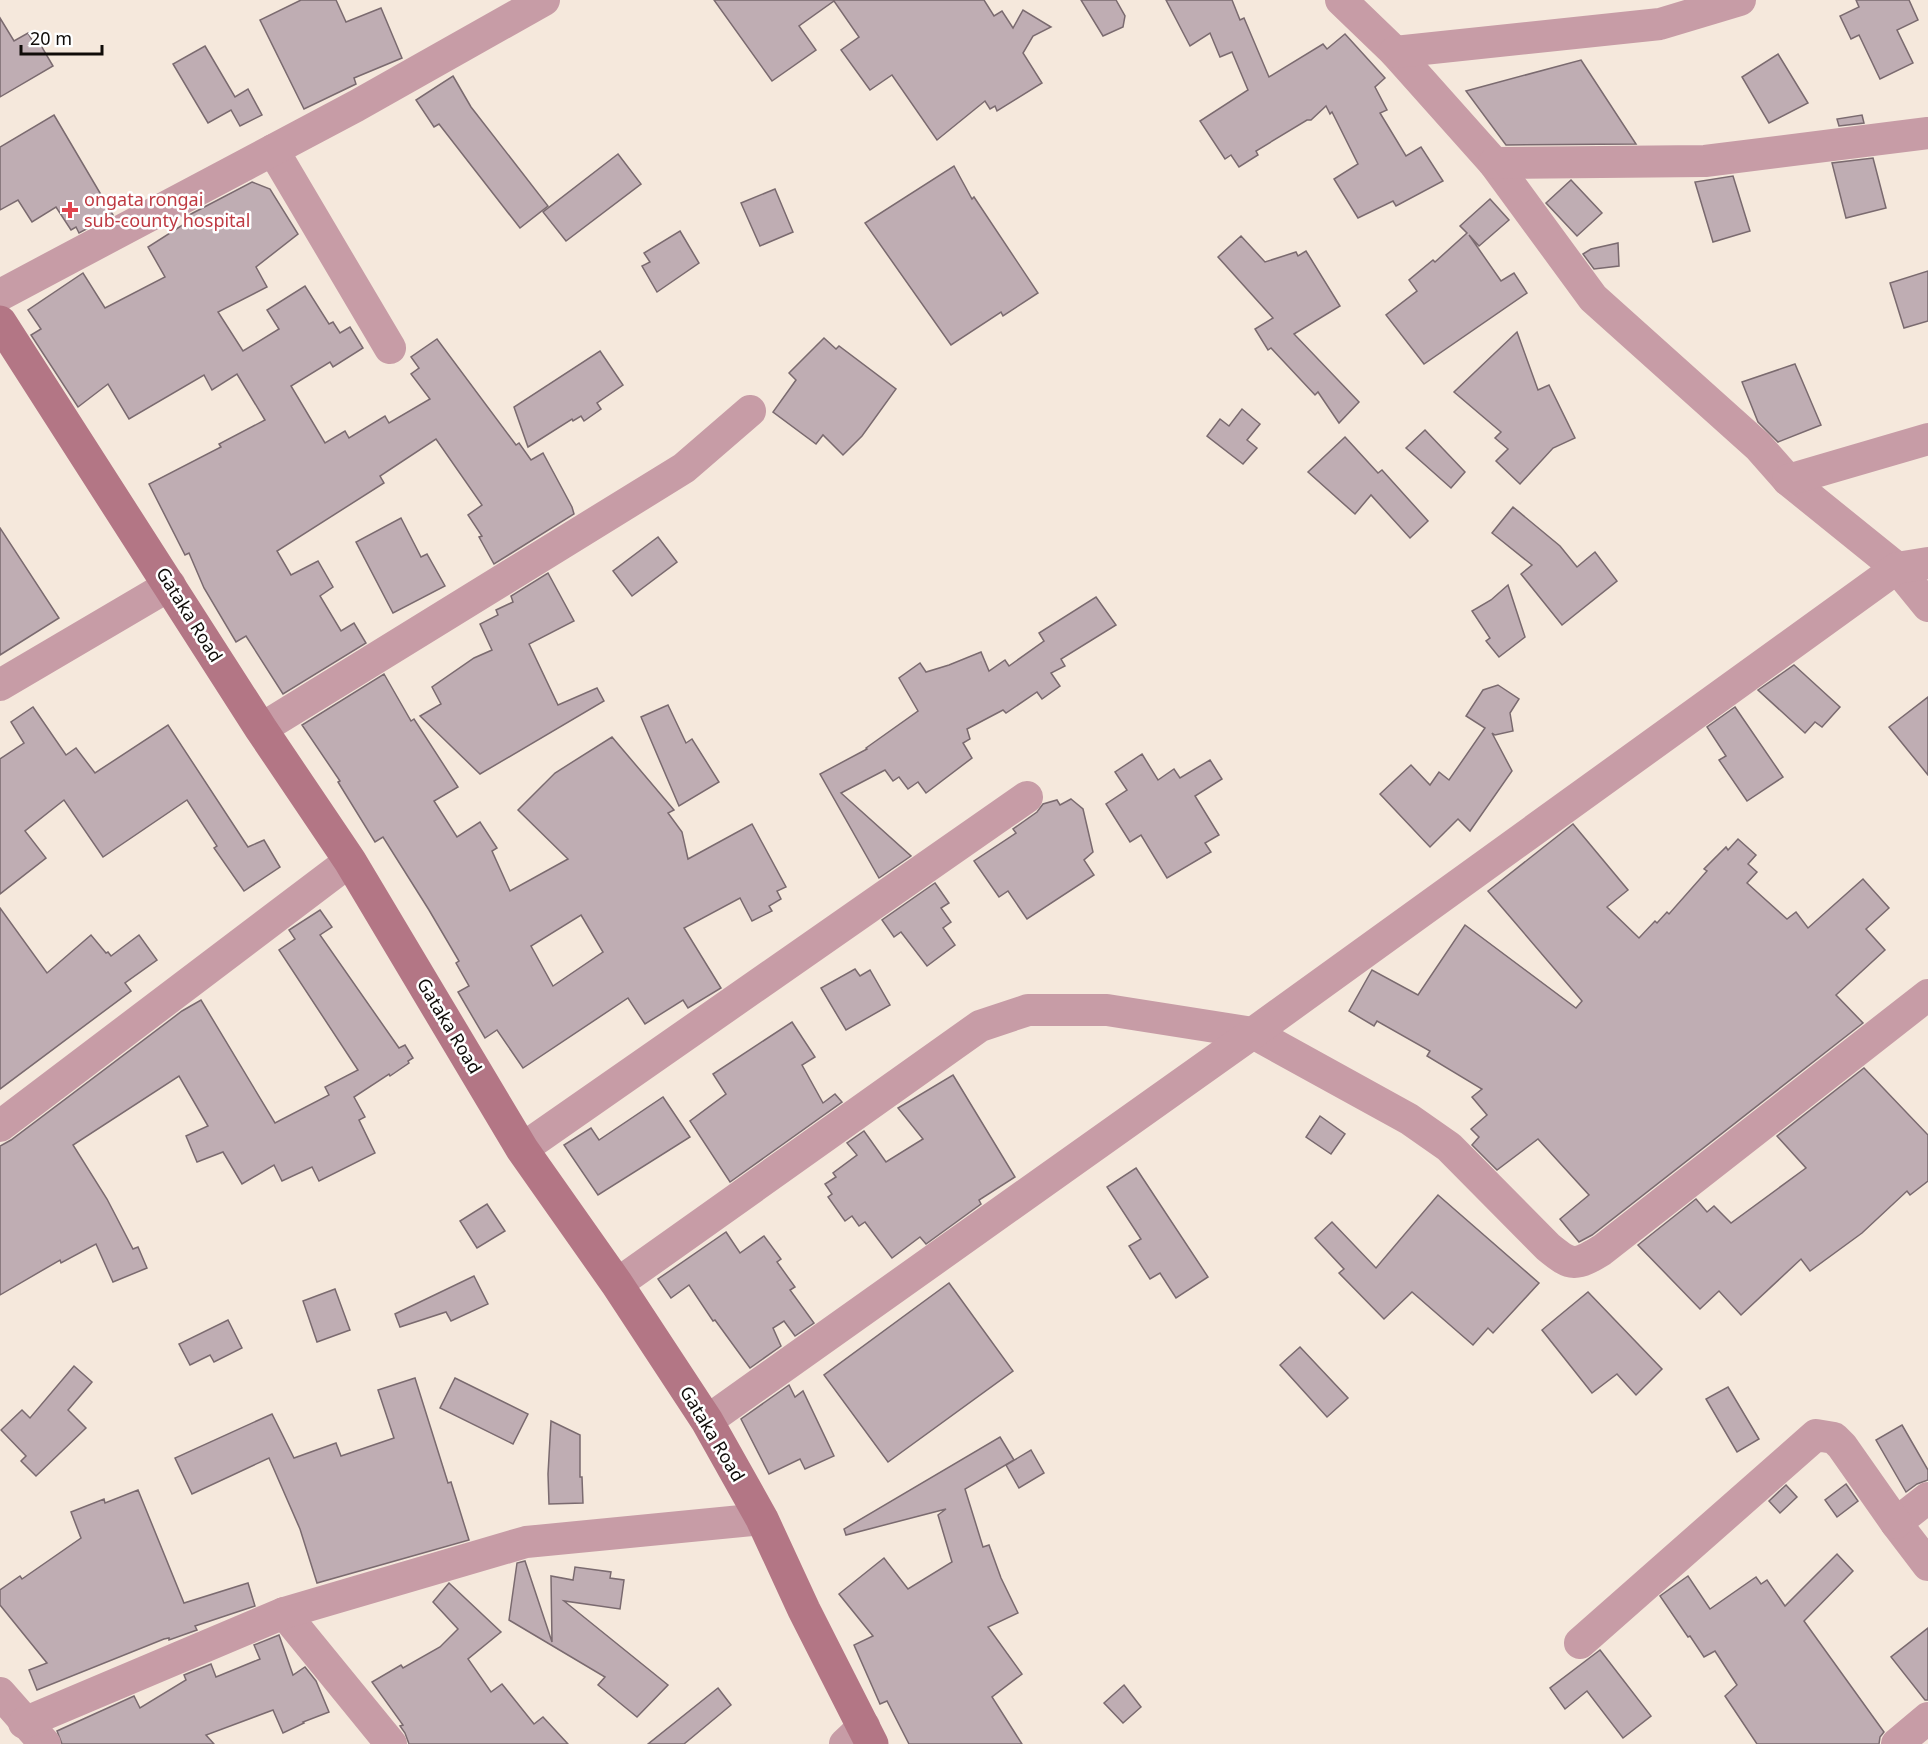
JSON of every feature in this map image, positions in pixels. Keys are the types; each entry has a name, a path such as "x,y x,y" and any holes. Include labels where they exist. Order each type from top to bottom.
{"street":[{"path":"0,295 273,150 544,0"},
{"path":"1341,0 1395,52 1494,163 1593,298 1758,446 1788,480 1898,568 1928,606"},
{"path":"1395,52 1660,24 1740,0"},
{"path":"1494,163 1705,161 1928,133"},
{"path":"273,150 390,348"},
{"name":"Gataka Road","path":"2,330 170,585 261,729 350,861 522,1149 617,1284 707,1421 762,1519 860,1738"},
{"path":"261,729 684,468 750,411"},
{"path":"1788,480 1928,439"},
{"path":"707,1421 1253,1033 1898,568 1928,563"},
{"path":"0,685 170,585"},
{"path":"522,1149 1027,797"},
{"path":"0,1126 350,861"},
{"path":"617,1284 980,1026 1028,1010 1107,1010 1253,1033 1409,1119 1449,1147 1548,1247 1564,1260 1582,1262 1602,1250 1928,995"},
{"path":"1580,1643 1816,1435 1834,1438 1842,1446 1928,1565"},
{"path":"1896,1523 1928,1498"},
{"path":"0,1693 34,1733 284,1613 526,1542 762,1519"},
{"path":"284,1613 391,1744"},
{"path":"1897,1744 1928,1718"}],"building":[{"path":"301,0 336,0 346,22 381,8 402,58 354,78 356,84 304,109 260,20"},
{"path":"714,0 984,0 994,16 1002,11 1013,28 1023,10 1051,27 1033,36 1023,53 1042,83 997,111 995,106 990,109 985,101 937,140 892,75 870,90 841,50 859,37 834,1 799,26 816,50 772,81"},
{"path":"1081,0 1116,0 1125,16 1123,27 1103,36"},
{"path":"1166,0 1232,0 1240,20 1244,18 1269,77 1323,44 1327,49 1345,34 1385,78 1375,87 1387,110 1380,113 1406,156 1421,147 1443,181 1396,206 1393,201 1358,218 1334,179 1358,164 1332,112 1330,114 1326,106 1311,120 1307,120 1256,151 1258,155 1239,167 1231,155 1225,159 1200,121 1248,90 1232,52 1220,57 1210,33 1190,46"},
{"path":"1856,0 1909,0 1918,20 1897,30 1913,63 1880,79 1859,35 1851,39 1840,16 1859,7"},
{"path":"0,18 14,41 28,33 35,45 39,42 53,66 0,97"},
{"path":"205,46 235,97 248,89 262,115 240,126 231,110 208,123 173,64"},
{"path":"1778,54 1808,103 1769,123 1742,77"},
{"path":"1581,60 1636,144 1506,145 1466,91"},
{"path":"453,76 471,107 548,206 520,228 439,124 434,127 416,100"},
{"path":"54,115 113,215 79,233 76,227 71,230 56,207 32,222 18,200 0,210 0,147"},
{"path":"1862,115 1864,123 1839,126 1837,119"},
{"path":"618,154 641,184 566,241 543,212"},
{"path":"1873,158 1886,208 1846,218 1832,163"},
{"path":"954,166 972,199 974,197 1038,293 1003,316 1001,312 951,345 865,223"},
{"path":"1733,176 1750,231 1713,242 1695,182"},
{"path":"1571,180 1602,213 1577,236 1546,203"},
{"path":"252,182 270,189 298,234 256,267 267,287 218,312 243,351 279,329 267,310 305,286 329,324 333,322 340,333 350,327 363,348 333,367 330,362 291,386 325,443 345,431 349,438 385,416 389,423 430,399 411,374 419,368 411,357 437,339 516,445 519,443 531,460 543,453 574,514 494,564 479,537 482,536 468,515 482,505 436,439 380,476 384,483 277,551 291,575 318,561 333,587 320,596 341,631 354,623 366,643 283,694 246,636 236,642 204,588 189,553 185,555 149,484 221,447 219,444 265,420 237,374 212,390 204,375 129,419 108,384 78,407 31,335 41,329 28,310 83,273 105,308 165,277 148,247 189,221 187,217 191,214"},
{"path":"775,189 793,232 760,246 741,203"},
{"path":"1490,199 1509,220 1479,246 1469,235 1501,281 1514,273 1527,293 1424,364 1386,315 1417,291 1409,280 1433,260 1435,262 1467,233 1460,226"},
{"path":"680,231 699,263 657,292 642,266 650,262 644,253"},
{"path":"1241,236 1265,262 1296,252 1298,256 1306,251 1340,306 1294,334 1359,402 1339,423 1318,392 1315,395 1271,348 1268,350 1255,329 1273,318 1218,257"},
{"path":"1618,243 1619,266 1594,269 1583,254 1591,249"},
{"path":"1928,271 1928,321 1904,328 1890,283"},
{"path":"1517,332 1538,390 1549,385 1575,438 1553,448 1520,484 1496,461 1508,449 1495,438 1501,432 1454,392"},
{"path":"824,338 836,349 839,346 896,389 862,436 843,455 823,435 816,444 773,412 796,380 789,373"},
{"path":"600,351 623,385 597,403 601,409 584,421 581,416 573,421 572,419 528,447 514,407"},
{"path":"1795,364 1821,425 1778,442 1758,422 1742,382"},
{"path":"1242,409 1260,424 1247,440 1257,448 1243,464 1207,436 1220,419 1229,426"},
{"path":"1425,430 1465,472 1451,488 1406,448"},
{"path":"1345,437 1378,473 1382,470 1428,521 1410,538 1371,495 1355,514 1308,472"},
{"path":"1513,507 1560,546 1577,567 1595,552 1617,581 1562,625 1521,574 1532,565 1492,533"},
{"path":"401,518 421,557 427,554 445,586 393,613 356,542"},
{"path":"0,528 59,618 0,655"},
{"path":"658,537 677,562 632,596 613,571"},
{"path":"548,573 574,621 529,644 558,705 597,688 604,701 480,774 420,716 441,704 432,687 474,658 492,650 480,624 498,615 496,610 513,602 511,596"},
{"path":"1508,585 1525,637 1499,657 1486,641 1490,638 1472,611 1491,600"},
{"path":"1096,597 1116,625 1061,659 1065,666 1051,673 1060,686 1042,699 1037,692 1006,713 1003,710 967,729 970,739 963,743 972,758 926,793 918,782 908,789 899,777 893,781 885,770 841,793 911,856 879,878 820,774 867,749 918,711 899,678 920,663 926,672 981,652 989,671 1005,660 1009,666 1044,641 1039,633"},
{"path":"1794,665 1840,707 1822,727 1815,722 1805,733 1758,690"},
{"path":"384,674 411,721 414,719 458,787 434,801 457,837 480,822 497,848 492,851 510,891 568,859 518,810 555,773 612,737 674,810 668,813 682,832 688,859 752,824 786,887 777,891 781,899 769,906 772,911 752,921 740,898 684,928 721,988 688,1008 683,1000 645,1024 628,998 523,1068 497,1030 485,1038 458,992 469,986 456,963 459,961 383,837 375,842 338,782 340,781 302,725","holes":["581,915 603,952 553,986 531,946"]},
{"path":"1498,685 1519,699 1510,713 1513,731 1495,735 1492,733 1512,771 1470,831 1458,819 1430,847 1380,794 1411,765 1430,785 1439,772 1449,780 1485,728 1466,716 1483,690"},
{"path":"1928,697 1928,775 1889,727"},
{"path":"668,705 686,743 692,739 719,782 679,806 641,717"},
{"path":"33,707 66,755 76,748 95,773 168,725 248,847 264,840 280,867 244,891 214,848 217,846 187,800 103,857 64,800 25,831 46,858 0,894 0,759 24,743 11,722"},
{"path":"1735,707 1783,777 1747,801 1719,760 1726,756 1707,727"},
{"path":"1142,754 1158,780 1174,769 1180,778 1210,760 1222,779 1195,796 1219,835 1205,843 1211,852 1167,878 1141,835 1130,842 1106,804 1127,790 1115,772"},
{"path":"1071,799 1083,809 1093,852 1084,860 1094,875 1027,919 1008,891 999,897 974,861 1016,833 1013,829 1037,812 1043,804 1057,800 1060,805"},
{"path":"1573,824 1628,890 1607,907 1639,938 1655,921 1657,923 1667,912 1669,914 1707,871 1704,869 1726,847 1728,850 1738,839 1756,855 1748,864 1757,872 1747,883 1787,919 1796,912 1808,928 1863,879 1889,908 1866,929 1885,950 1836,995 1863,1023 1592,1235 1579,1242 1560,1219 1589,1195 1538,1139 1497,1170 1472,1145 1479,1137 1471,1129 1487,1115 1472,1097 1482,1089 1427,1056 1430,1051 1377,1021 1374,1026 1349,1011 1372,970 1418,995 1465,925 1576,1008 1582,1001 1488,891"},
{"path":"935,883 949,903 941,908 951,922 943,928 955,945 927,966 901,932 894,937 882,920"},
{"path":"0,908 47,973 91,935 111,956 139,935 157,960 125,983 131,991 0,1089"},
{"path":"320,910 332,927 320,935 399,1048 405,1045 413,1058 390,1076 389,1074 354,1097 365,1117 359,1120 375,1153 319,1181 312,1167 282,1181 274,1165 242,1184 223,1152 197,1162 186,1136 208,1126 179,1076 73,1145 107,1199 133,1249 138,1247 147,1268 113,1282 96,1244 61,1263 60,1260 0,1295 0,1146 182,1011 201,1000 275,1123 329,1095 325,1087 358,1070 279,950 295,939 289,930"},
{"path":"855,969 860,976 870,970 890,1005 846,1030 821,988"},
{"path":"792,1022 815,1057 802,1065 823,1103 835,1094 842,1102 730,1182 690,1121 726,1094 713,1074"},
{"path":"1864,1068 1928,1135 1928,1181 1910,1195 1907,1191 1862,1233 1810,1271 1801,1259 1741,1315 1719,1291 1700,1309 1638,1245 1696,1199 1707,1212 1714,1206 1731,1223 1806,1168 1777,1136"},
{"path":"953,1075 1015,1177 979,1200 981,1204 926,1244 920,1237 892,1258 865,1222 859,1226 852,1216 845,1221 828,1197 832,1194 825,1184 836,1177 833,1173 857,1155 847,1143 864,1131 886,1162 923,1139 898,1108"},
{"path":"663,1097 690,1137 598,1195 564,1145 591,1128 599,1140"},
{"path":"1320,1116 1345,1134 1331,1154 1306,1137"},
{"path":"1136,1168 1208,1277 1176,1298 1160,1273 1150,1279 1129,1246 1141,1239 1107,1187"},
{"path":"1438,1195 1539,1283 1493,1333 1488,1328 1473,1345 1412,1292 1384,1319 1339,1273 1344,1269 1315,1238 1332,1222 1376,1268"},
{"path":"487,1204 505,1231 477,1248 460,1221"},
{"path":"726,1232 740,1253 764,1236 781,1259 777,1262 795,1287 790,1290 814,1323 795,1336 784,1321 773,1328 781,1346 750,1368 715,1320 713,1321 689,1285 671,1298 658,1279"},
{"path":"474,1276 488,1304 451,1321 446,1312 400,1327 395,1314"},
{"path":"949,1283 1013,1371 888,1462 824,1375"},
{"path":"335,1289 350,1330 317,1342 303,1301"},
{"path":"1588,1292 1662,1369 1636,1395 1617,1374 1592,1393 1542,1330"},
{"path":"228,1320 242,1348 214,1362 210,1355 190,1365 179,1344"},
{"path":"1300,1347 1348,1398 1327,1417 1280,1365"},
{"path":"74,1366 92,1382 68,1410 86,1428 36,1476 21,1461 26,1456 1,1430 22,1410 30,1418"},
{"path":"415,1378 448,1483 451,1482 469,1540 317,1583 300,1529 269,1458 192,1494 175,1458 272,1414 294,1458 336,1443 341,1456 394,1438 378,1390"},
{"path":"455,1378 528,1414 513,1444 440,1408"},
{"path":"789,1385 795,1397 803,1391 834,1456 805,1469 800,1459 769,1474 741,1419"},
{"path":"1728,1387 1759,1439 1737,1452 1706,1399"},
{"path":"551,1421 580,1435 580,1477 582,1477 583,1503 549,1504"},
{"path":"1902,1425 1928,1470 1928,1480 1906,1492 1876,1440"},
{"path":"1000,1437 1014,1460 965,1489 983,1547 989,1545 1001,1578 1018,1613 988,1627 1022,1674 992,1697 1022,1744 909,1744 887,1701 880,1704 854,1645 873,1636 839,1594 884,1558 908,1589 952,1562 938,1515 946,1509 846,1535 844,1529"},
{"path":"1031,1450 1044,1473 1019,1488 1006,1465"},
{"path":"1846,1484 1858,1501 1837,1517 1825,1500"},
{"path":"1786,1485 1797,1497 1780,1513 1769,1501"},
{"path":"138,1490 184,1603 248,1583 255,1606 195,1626 197,1630 169,1640 169,1638 164,1639 37,1690 29,1670 47,1663 0,1605 0,1590 20,1576 22,1579 81,1538 71,1512 104,1499 105,1503"},
{"path":"1837,1554 1853,1571 1804,1621 1884,1732 1879,1744 1757,1744 1725,1696 1737,1685 1715,1651 1704,1657 1660,1596 1688,1576 1710,1609 1756,1577 1761,1584 1767,1580 1785,1606"},
{"path":"525,1561 552,1642 551,1576 573,1580 575,1567 611,1572 610,1578 624,1580 620,1609 564,1601 668,1685 637,1717 598,1685 605,1677 509,1620 517,1563"},
{"path":"449,1583 501,1632 468,1659 491,1692 502,1684 534,1724 543,1717 568,1744 409,1744 400,1726 403,1725 372,1682 401,1665 403,1668 440,1647 458,1629 433,1602"},
{"path":"1928,1628 1928,1700 1925,1700 1891,1657"},
{"path":"279,1635 293,1675 305,1667 316,1681 329,1712 283,1733 273,1710 206,1735 214,1744 62,1744 57,1731 134,1696 140,1708 186,1680 184,1675 211,1664 216,1677 260,1659 254,1645"},
{"path":"1600,1650 1651,1716 1623,1738 1587,1691 1565,1709 1550,1688"},
{"path":"1124,1685 1141,1707 1123,1723 1104,1703"},
{"path":"718,1688 731,1705 684,1744 648,1744"}],"place":[{"name":"ongata rongai sub-county hospital","path":"70,210"}]}
